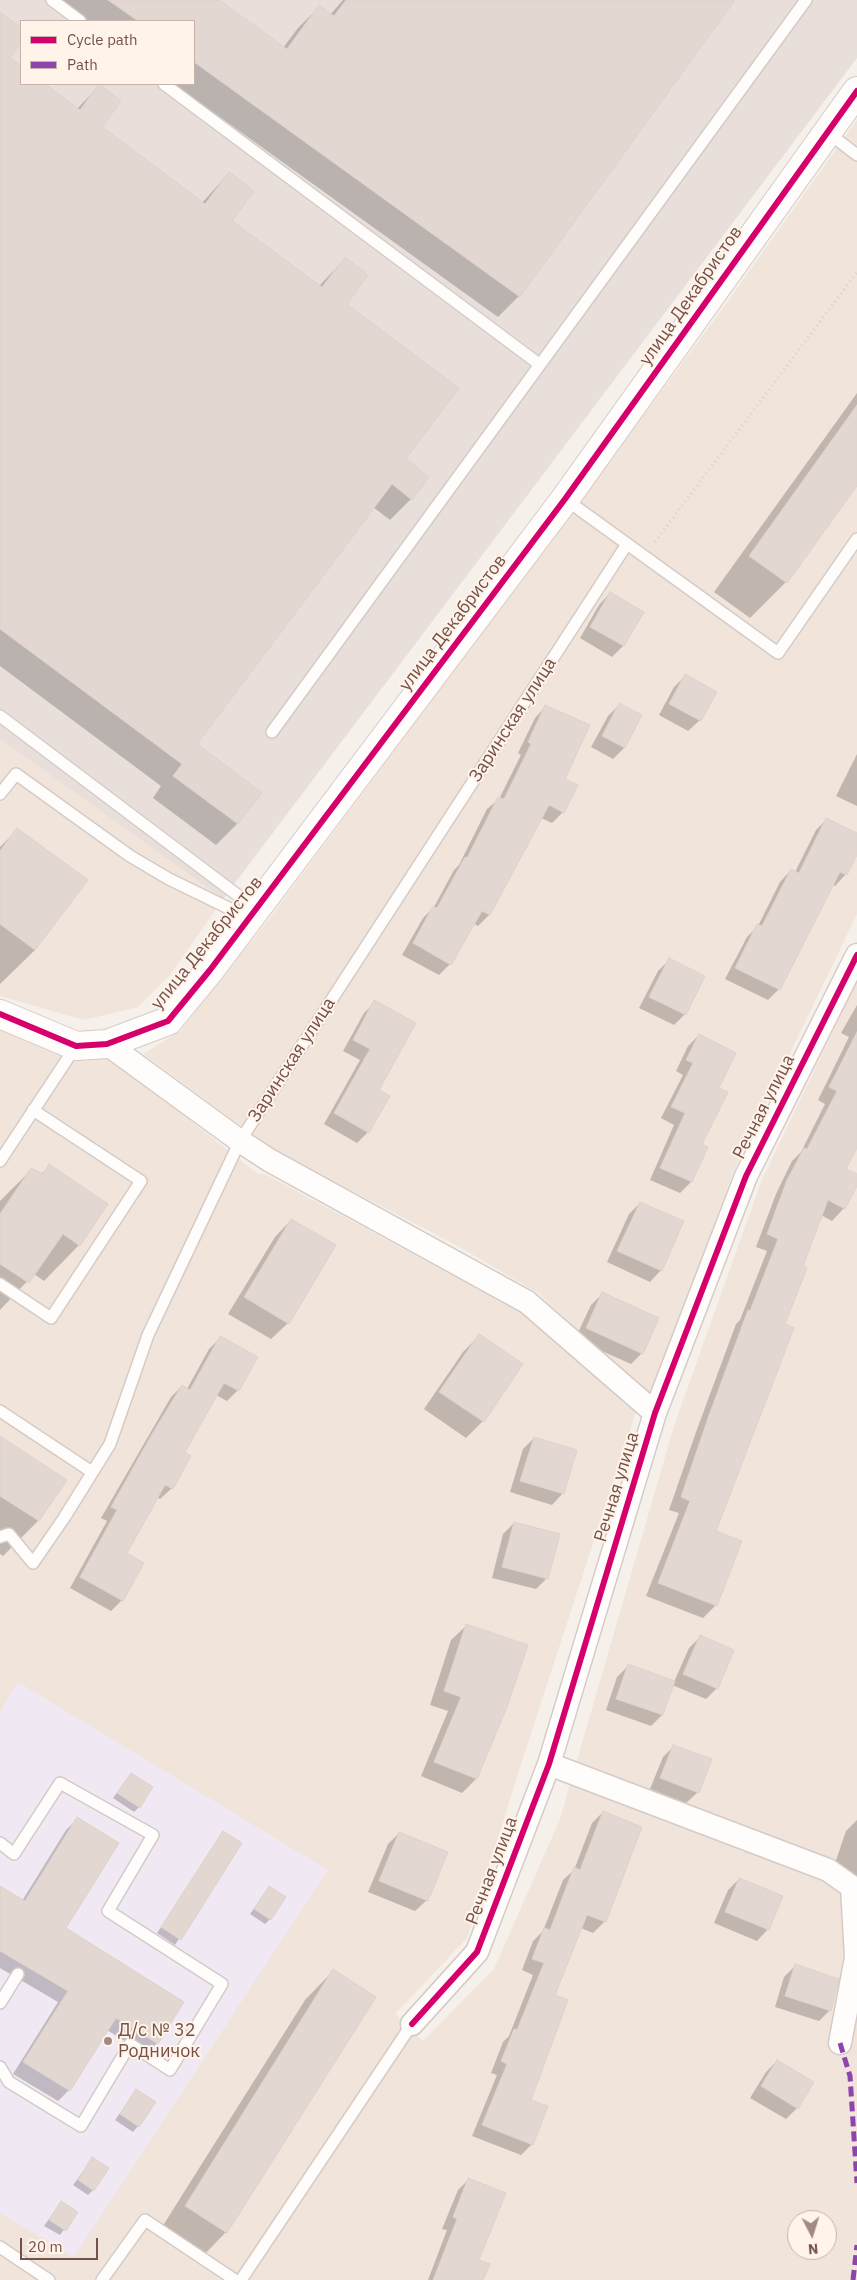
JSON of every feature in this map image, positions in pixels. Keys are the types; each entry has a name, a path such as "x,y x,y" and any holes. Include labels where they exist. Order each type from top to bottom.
{"street":[{"name":"улица Декабристов","path":"0,1014 76,1046 107,1044 168,1021 565,499 857,91"},
{"name":"Речная улица","path":"412,2024 477,1952 549,1764 655,1413 746,1176 857,955"},
{"path":"107,1044 269,1160 526,1302 655,1413"},
{"path":"549,1764 828,1870 854,1887 856,1958 840,2043"}],"lane":[{"path":"52,0 79,20"},
{"path":"272,732 806,0"},
{"path":"165,85 539,364"},
{"path":"827,132 857,155"},
{"path":"565,499 778,653 857,539"},
{"name":"Заринская улица","path":"3,1533 33,1562 64,1518 110,1444 148,1335 240,1141 627,544"},
{"path":"0,716 252,913"},
{"path":"0,794 16,774 130,856 169,879 252,913"},
{"path":"0,1161 76,1046"},
{"path":"0,1284 51,1318 141,1181 33,1110"},
{"path":"0,1411 92,1472"},
{"path":"0,1844 14,1854 60,1783 153,1835 108,1911 222,1984 170,2070 130,2044 81,2126 9,2082 0,2067"},
{"path":"0,2003 18,1974"},
{"path":"241,2280 412,2024"},
{"path":"102,2280 145,2220 235,2280"},
{"path":"0,2247 48,2280"}],"path":[{"path":"644,557 857,272"}],"shaded area":[{"path":"0,0 857,0 857,58 223,899 0,739"},
{"path":"857,120 857,914 734,1170 651,1397 538,1293 456,1245 277,1152 143,1054 180,1031 269,919 718,315"},
{"path":"0,739 223,899 170,975 138,1007 84,1020 0,996"},
{"path":"857,981 857,2280 0,2280 0,1026 106,1054 258,1174 265,1174 522,1313 636,1412 521,1764 467,1938 395,2014 423,2041 494,1969 560,1819 674,1426 761,1182"},
{"name":"Д/с № 32 Родничок","path":"18,1682 328,1870 74,2257 0,2213 0,1712"}],"building":[{"path":"108,0 219,0 287,49 319,5 334,16 346,0 735,0 520,297 195,63 195,20 137,20"},
{"path":"0,12 20,26 20,43 10,58 20,65 20,85 46,85 80,110 98,85 100,85 121,101 102,127 205,204 229,172 254,191 232,221 322,287 345,257 368,275 347,304 459,388 406,459 429,477 412,500 392,484 197,744 262,793 238,824 173,776 182,764 0,629"},
{"path":"857,405 857,486 787,583 749,556"},
{"path":"610,592 644,612 624,646 590,627"},
{"path":"685,674 717,692 701,721 669,704"},
{"path":"619,703 642,715 625,748 602,736"},
{"path":"545,705 590,725 565,779 578,785 564,813 549,805 490,915 482,911 451,965 413,943 433,906 437,908 465,857 467,858 498,797 504,799 531,744 528,742"},
{"path":"826,818 857,833 857,855 847,875 840,872 780,990 735,968 757,924 762,926 791,869 799,873"},
{"path":"17,828 88,880 35,950 0,924 0,851"},
{"path":"669,958 705,976 686,1015 649,997"},
{"path":"374,1000 416,1023 379,1090 390,1096 369,1133 334,1113 370,1049 353,1040"},
{"path":"857,1032 857,1148 846,1169 857,1174 857,1186 845,1209 828,1200 803,1266 807,1268 785,1324 794,1328 716,1531 742,1541 717,1606 658,1583 690,1501 681,1497 708,1418 748,1310 750,1311 778,1239 767,1234 787,1180 804,1148 807,1149 837,1091 829,1087"},
{"path":"699,1034 736,1053 719,1088 728,1092 702,1144 708,1147 692,1182 660,1168 685,1113 671,1107 693,1063 686,1060"},
{"path":"49,1164 108,1204 80,1246 63,1234 29,1283 0,1264 0,1214 31,1168 43,1174"},
{"path":"640,1202 684,1221 662,1271 617,1251"},
{"path":"291,1219 336,1245 289,1324 244,1297"},
{"path":"602,1292 659,1318 643,1354 586,1328"},
{"path":"479,1334 523,1364 484,1422 439,1392"},
{"path":"220,1336 258,1357 239,1391 224,1383 185,1452 191,1456 173,1489 165,1485 127,1553 144,1563 123,1601 80,1577 117,1510 111,1507 152,1434 182,1385 190,1390"},
{"path":"0,1436 67,1480 39,1521 0,1496"},
{"path":"534,1437 577,1450 564,1494 520,1481"},
{"path":"514,1522 560,1534 548,1579 502,1567"},
{"path":"466,1624 528,1645 507,1707 477,1779 434,1762 461,1697 444,1691"},
{"path":"700,1635 734,1650 718,1689 683,1674"},
{"path":"628,1664 675,1681 663,1715 616,1699"},
{"path":"673,1745 712,1759 699,1793 660,1778"},
{"path":"131,1773 153,1787 140,1808 117,1793"},
{"path":"603,1811 642,1827 606,1922 587,1915 555,1995 568,2000 531,2100 548,2106 533,2145 482,2125 507,2064 501,2061 514,2029 517,2030 544,1963 532,1959 544,1928 550,1930 574,1867 580,1870"},
{"path":"77,1817 119,1843 66,1928 184,2002 158,2044 116,2018 70,2091 23,2062 68,1991 0,1951 0,1886 25,1901"},
{"path":"223,1831 242,1843 181,1940 161,1927"},
{"path":"399,1832 448,1852 428,1901 379,1881"},
{"path":"739,1878 783,1896 769,1930 725,1912"},
{"path":"269,1886 286,1897 271,1920 254,1909"},
{"path":"795,1964 839,1979 831,2011 785,1996"},
{"path":"333,1969 376,1997 227,2233 185,2206"},
{"path":"777,2060 814,2082 798,2109 761,2086"},
{"path":"136,2089 156,2102 139,2127 120,2114"},
{"path":"92,2157 109,2168 94,2191 78,2180"},
{"path":"468,2178 506,2193 479,2260 490,2264 483,2280 433,2280 457,2219 453,2217"},
{"path":"61,2201 78,2212 66,2231 49,2220"}],"marked path":[{"path":"840,2043 850,2076 857,2183"},
{"path":"853,2280 857,2245"}],"cycle path":[{"path":"0,1014 76,1046 107,1044 168,1021 210,970 565,499 857,91"},
{"path":"412,2024 477,1952 549,1764 655,1413 746,1176 857,955"}],"place":[{"name":"Д/с № 32 Родничок","path":"108,2041"}]}
